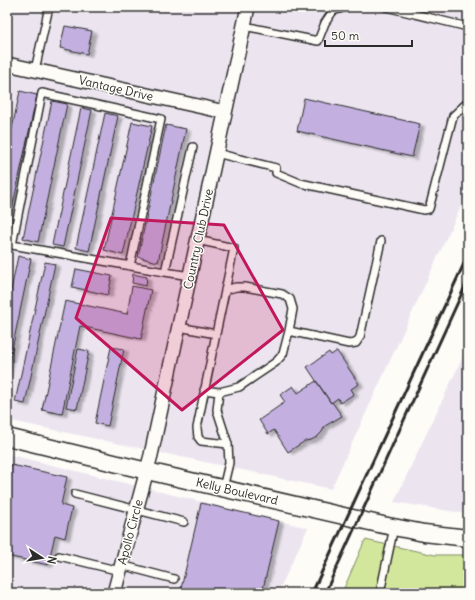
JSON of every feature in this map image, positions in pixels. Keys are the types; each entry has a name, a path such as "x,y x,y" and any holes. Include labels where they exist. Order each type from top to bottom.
{"street":[{"name":"Country Club Drive","path":"147,471 248,7"},
{"name":"Vantage Drive","path":"7,64 225,112"},
{"name":"Kelly Boulevard","path":"7,437 147,471 383,525 424,533 468,538"},
{"name":"Apollo Circle","path":"114,593 147,471"}],"lane":[{"path":"35,70 49,7"},
{"path":"244,26 318,41 325,23 333,11 346,7"},
{"path":"386,7 468,27"},
{"path":"130,266 161,119 42,93 12,245 130,266 190,276"},
{"path":"216,153 276,168 276,173 300,183 424,210 429,209 453,116 468,102"},
{"path":"165,272 193,147"},
{"path":"197,240 234,248 197,428 198,437 201,441 228,444"},
{"path":"289,331 349,344 356,343 360,336 381,240"},
{"path":"204,390 218,392 239,387 276,362 282,354 289,331 293,309 290,299 282,294 245,287 236,287 225,290"},
{"path":"179,327 216,334"},
{"path":"218,392 217,410 228,444 228,463 223,488"},
{"path":"75,494 184,522"},
{"path":"380,593 394,527"},
{"path":"59,556 174,579"}],"highlighted area":[{"path":"111,218 224,225 283,330 182,410 76,318"}],"shaded area":[{"path":"7,7 468,7 468,191 331,489 7,420"},
{"path":"468,346 468,514 394,502"},
{"path":"7,454 308,528 278,593 7,593"}],"green space":[{"path":"365,540 435,555 468,555 468,593 342,593"}],"building":[{"path":"65,26 92,31 87,54 60,48"},
{"path":"20,91 37,95 7,232 7,152"},
{"path":"304,98 420,124 412,157 297,131"},
{"path":"52,101 67,104 38,242 23,238"},
{"path":"81,108 92,110 63,247 52,245"},
{"path":"105,113 118,116 89,251 76,248"},
{"path":"132,122 152,126 123,255 104,250"},
{"path":"166,125 186,129 158,262 138,257"},
{"path":"18,256 31,259 7,373 7,309"},
{"path":"45,262 55,264 25,404 15,402"},
{"path":"76,269 112,276 108,295 72,287"},
{"path":"133,274 147,277 146,286 132,283"},
{"path":"132,286 151,290 141,339 80,326 62,414 42,410 65,301 127,314"},
{"path":"111,347 124,349 108,426 95,423"},
{"path":"78,349 89,351 77,409 66,407"},
{"path":"337,351 359,384 351,389 354,394 340,403 338,398 331,403 307,367 329,352 331,355"},
{"path":"316,381 342,416 325,426 317,437 305,441 288,452 274,430 268,434 259,420 285,402 280,395 293,386 298,393"},
{"path":"7,464 67,477 61,505 72,508 65,538 55,535 48,565 7,556"},
{"path":"201,503 279,521 262,593 180,593"}],"railway":[{"path":"312,593 468,255"},
{"path":"325,593 468,280"}]}
